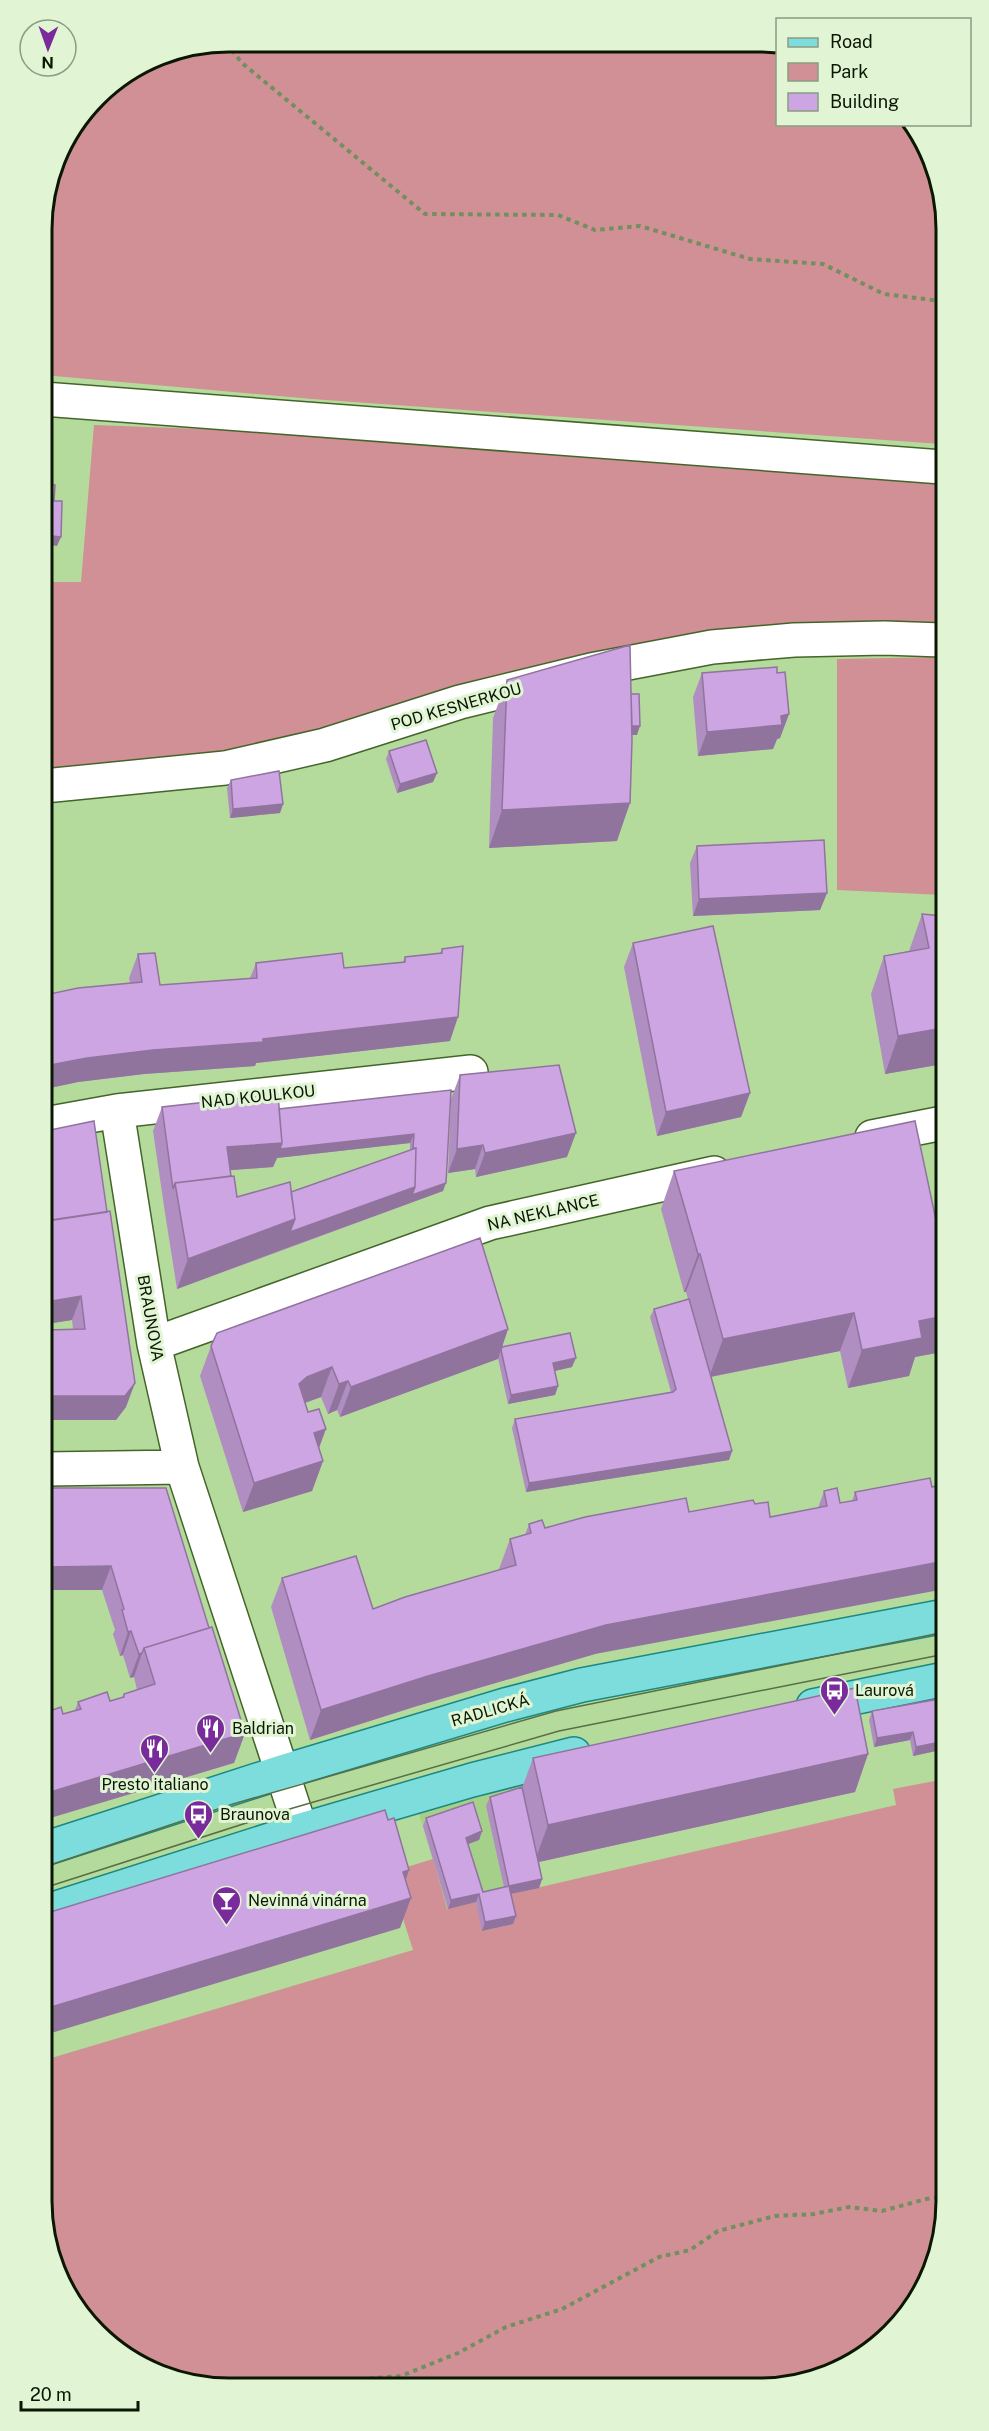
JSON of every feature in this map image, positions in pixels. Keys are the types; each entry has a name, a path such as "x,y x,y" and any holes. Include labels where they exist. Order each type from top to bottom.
{"main road":[{"name":"RADLICKÁ","path":"52,1846 282,1772 505,1705 582,1685 936,1618"},
{"path":"783,1712 936,1681"},
{"path":"52,1909 301,1830 551,1759 598,1749"}],"street":[{"path":"53,400 936,467"},
{"name":"POD KESNERKOU","path":"53,785 225,768 325,745 460,702 591,670 712,646 794,640 884,638 936,640"},
{"name":"NAD KOULKOU","path":"53,1123 117,1111 471,1072"},
{"name":"BRAUNOVA","path":"117,1111 154,1344 182,1467 301,1830"},
{"path":"846,1143 926,1136"},
{"name":"NA NEKLANCE","path":"154,1344 490,1223 743,1166"},
{"path":"52,1469 182,1467"}],"path":[{"path":"234,53 242,63 425,214 558,215 595,230 640,226 750,259 823,264 884,294 936,300"},
{"path":"379,2378 401,2376 458,2353 506,2328 562,2309 659,2257 690,2250 718,2232 775,2216 814,2214 849,2207 882,2211 936,2198"}],"shaded area":[{"path":"515,1780 539,1888 506,1895 513,1924 482,1931 447,1910 418,1810"}],"green space":[{"path":"229,53 776,54 776,126 903,126 923,162 935,206 936,444 312,399 53,376 53,218 59,184 71,151 89,122 113,96 141,76 172,62 206,54"},
{"path":"94,425 339,434 936,479 936,626 854,624 331,729 223,755 53,776 53,582 81,582"},
{"path":"936,657 936,895 837,890 837,659"},
{"path":"936,1781 936,2213 927,2259 913,2290 893,2318 858,2349 827,2365 783,2377 218,2378 172,2369 131,2349 96,2318 76,2290 66,2269 54,2225 52,2058 413,1950 399,1906 405,1902 397,1870 433,1859 447,1909 476,1902 483,1931 513,1924 506,1895 896,1805 893,1789"}],"building":[{"path":"53,485 55,485 54,501 62,501 61,537 53,536 53,539"},
{"path":"630,645 632,741 630,803 502,810 507,680"},
{"path":"777,667 777,673 785,672 789,714 781,716 782,725 707,732 702,673"},
{"path":"631,694 639,694 640,726 632,726"},
{"path":"426,740 437,773 400,784 389,751"},
{"path":"279,771 283,804 233,809 231,780"},
{"path":"824,840 827,893 699,899 697,846"},
{"path":"922,914 936,915 936,1029 898,1036 884,956 929,948"},
{"path":"713,926 750,1093 666,1112 633,943"},
{"path":"463,946 458,1017 263,1039 263,1042 153,1050 53,1065 53,993 78,988 142,982 138,954 155,953 160,985 257,978 256,963 342,953 344,968 405,962 405,957 442,953 442,949"},
{"path":"559,1065 576,1133 485,1153 483,1145 457,1149 460,1075"},
{"path":"451,1090 446,1183 412,1195 415,1187 414,1134 280,1149 282,1143 279,1109"},
{"path":"278,1094 282,1143 227,1147 231,1176 175,1183 173,1189 162,1107"},
{"path":"94,1121 107,1212 52,1220 53,1129"},
{"path":"915,1121 936,1220 936,1318 919,1321 922,1338 862,1350 854,1313 723,1339 674,1171"},
{"path":"416,1148 415,1187 290,1232 295,1219 291,1192"},
{"path":"234,1176 237,1197 290,1182 295,1219 188,1259 175,1183"},
{"path":"110,1211 135,1383 125,1396 52,1396 52,1330 85,1329 81,1296 52,1301 52,1220"},
{"path":"480,1238 508,1329 351,1387 348,1381 339,1384 332,1367 307,1377 299,1384 308,1412 319,1409 326,1429 314,1433 323,1461 254,1483 211,1346 217,1333"},
{"path":"689,1299 732,1451 529,1483 515,1419 673,1392 676,1389 654,1309"},
{"path":"570,1333 576,1358 553,1363 558,1386 511,1395 502,1347"},
{"path":"930,1478 932,1487 936,1486 936,1563 606,1625 428,1676 321,1710 282,1578 356,1556 373,1609 405,1597 516,1565 510,1539 531,1533 529,1524 542,1520 545,1528 585,1517 686,1498 689,1512 753,1500 755,1504 768,1502 770,1517 827,1506 824,1491 837,1488 840,1503 857,1500 855,1492"},
{"path":"52,1488 166,1488 209,1628 144,1648 139,1654 131,1631 128,1632 122,1610 124,1609 111,1566 52,1567"},
{"path":"212,1627 245,1733 52,1791 52,1710 61,1707 63,1714 81,1709 78,1702 107,1692 110,1701 155,1684 144,1648"},
{"path":"855,1688 868,1754 548,1825 533,1758"},
{"path":"936,1700 936,1743 916,1747 913,1732 877,1738 872,1711"},
{"path":"522,1787 542,1879 509,1886 490,1797"},
{"path":"473,1802 482,1831 466,1838 483,1892 509,1886 516,1916 485,1922 479,1894 451,1900 426,1818"},
{"path":"385,1810 388,1820 394,1818 409,1870 403,1872 411,1898 52,2007 52,1911"}],"tram line":[{"path":"52,1864 233,1804 556,1711 936,1634"},
{"path":"52,1885 293,1808 559,1731 936,1656"}],"place":[{"name":"Laurová","path":"834,1716"},
{"name":"Baldrian","path":"211,1754"},
{"name":"Presto italiano","path":"155,1774"},
{"name":"Braunova","path":"199,1840"},
{"name":"Nevinná vinárna","path":"227,1926"}]}
